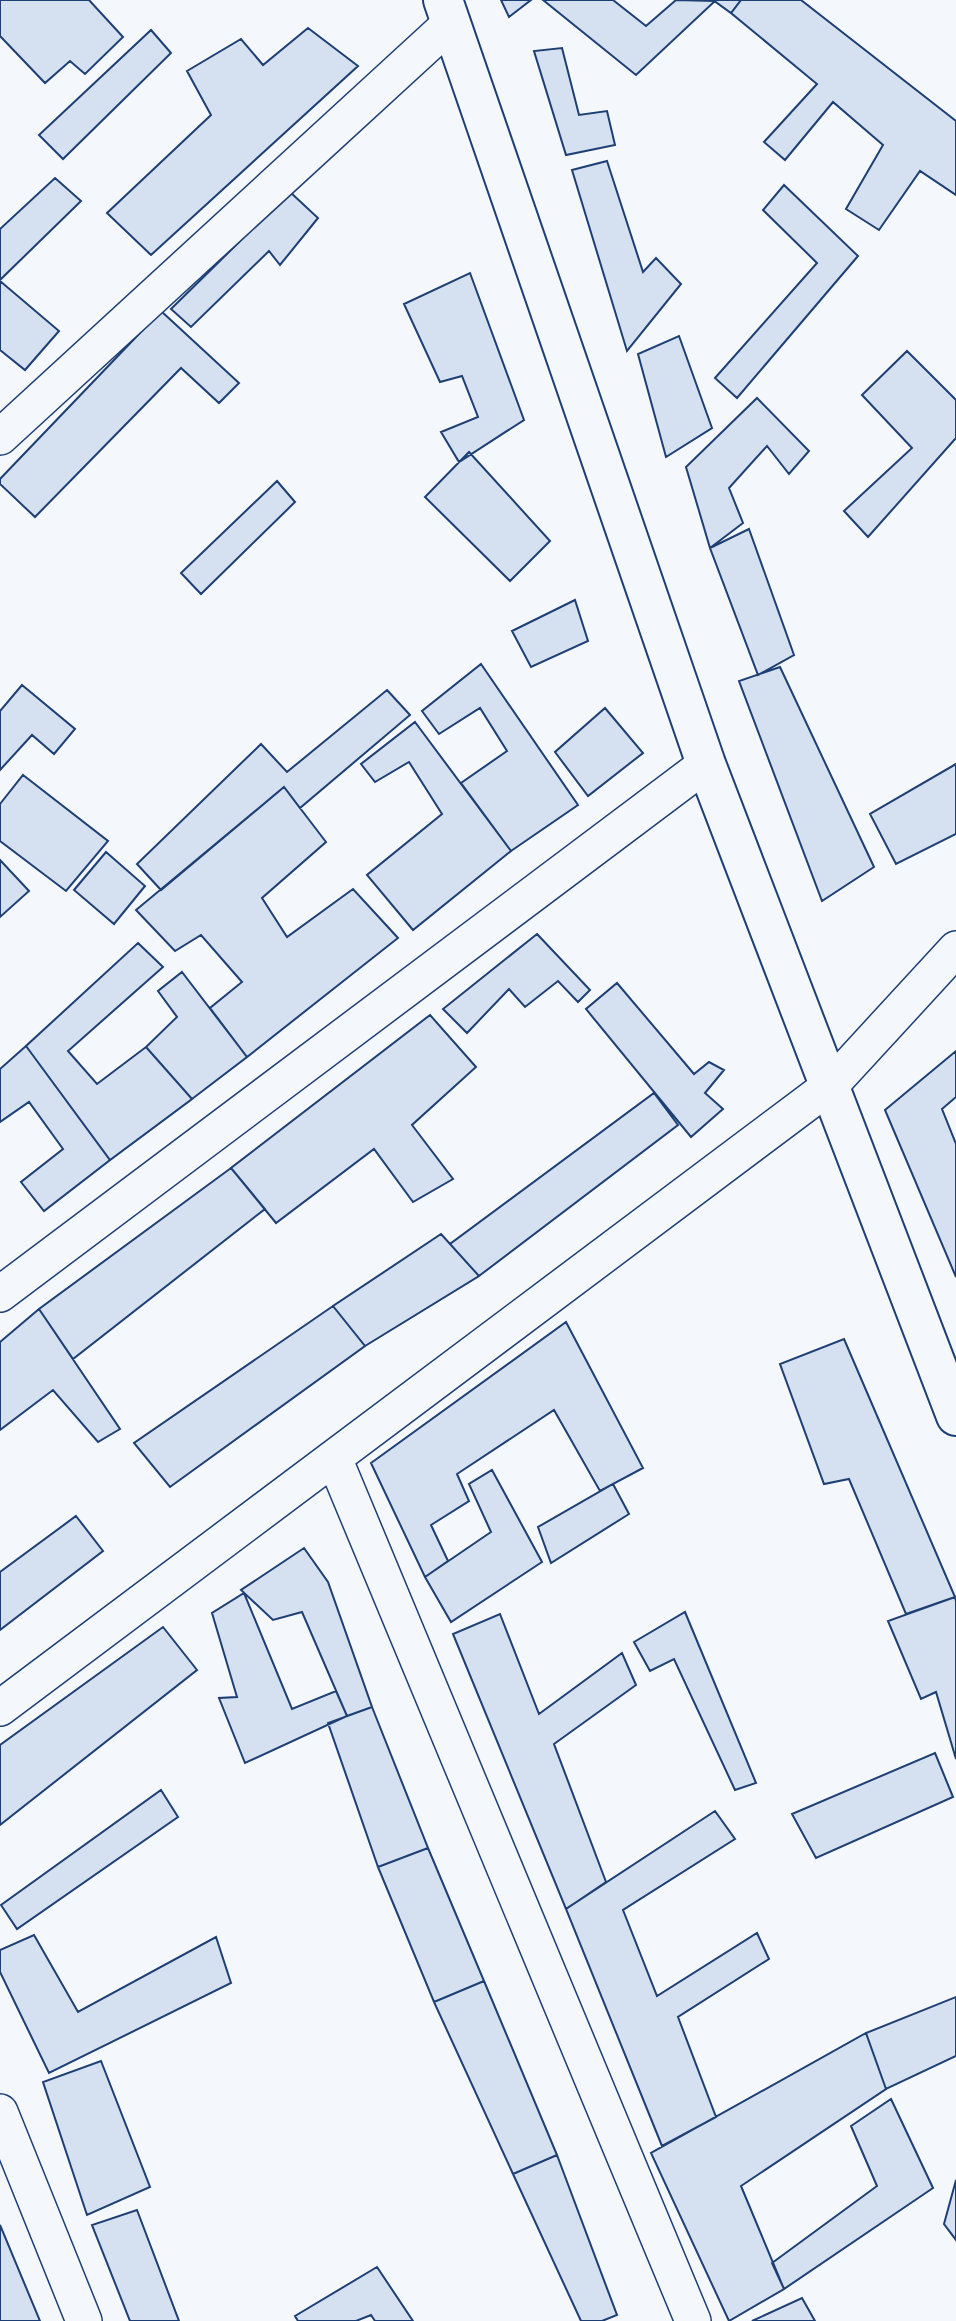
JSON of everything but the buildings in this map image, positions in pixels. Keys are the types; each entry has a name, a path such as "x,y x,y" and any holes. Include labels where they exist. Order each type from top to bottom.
{"street":[{"path":"0,437 447,12 705,764 831,1085 956,1416"},
{"path":"0,1294 705,764"},
{"path":"0,1708 831,1085 956,949"},
{"path":"334,1458 693,2321"},
{"path":"0,2112 85,2321"}]}
